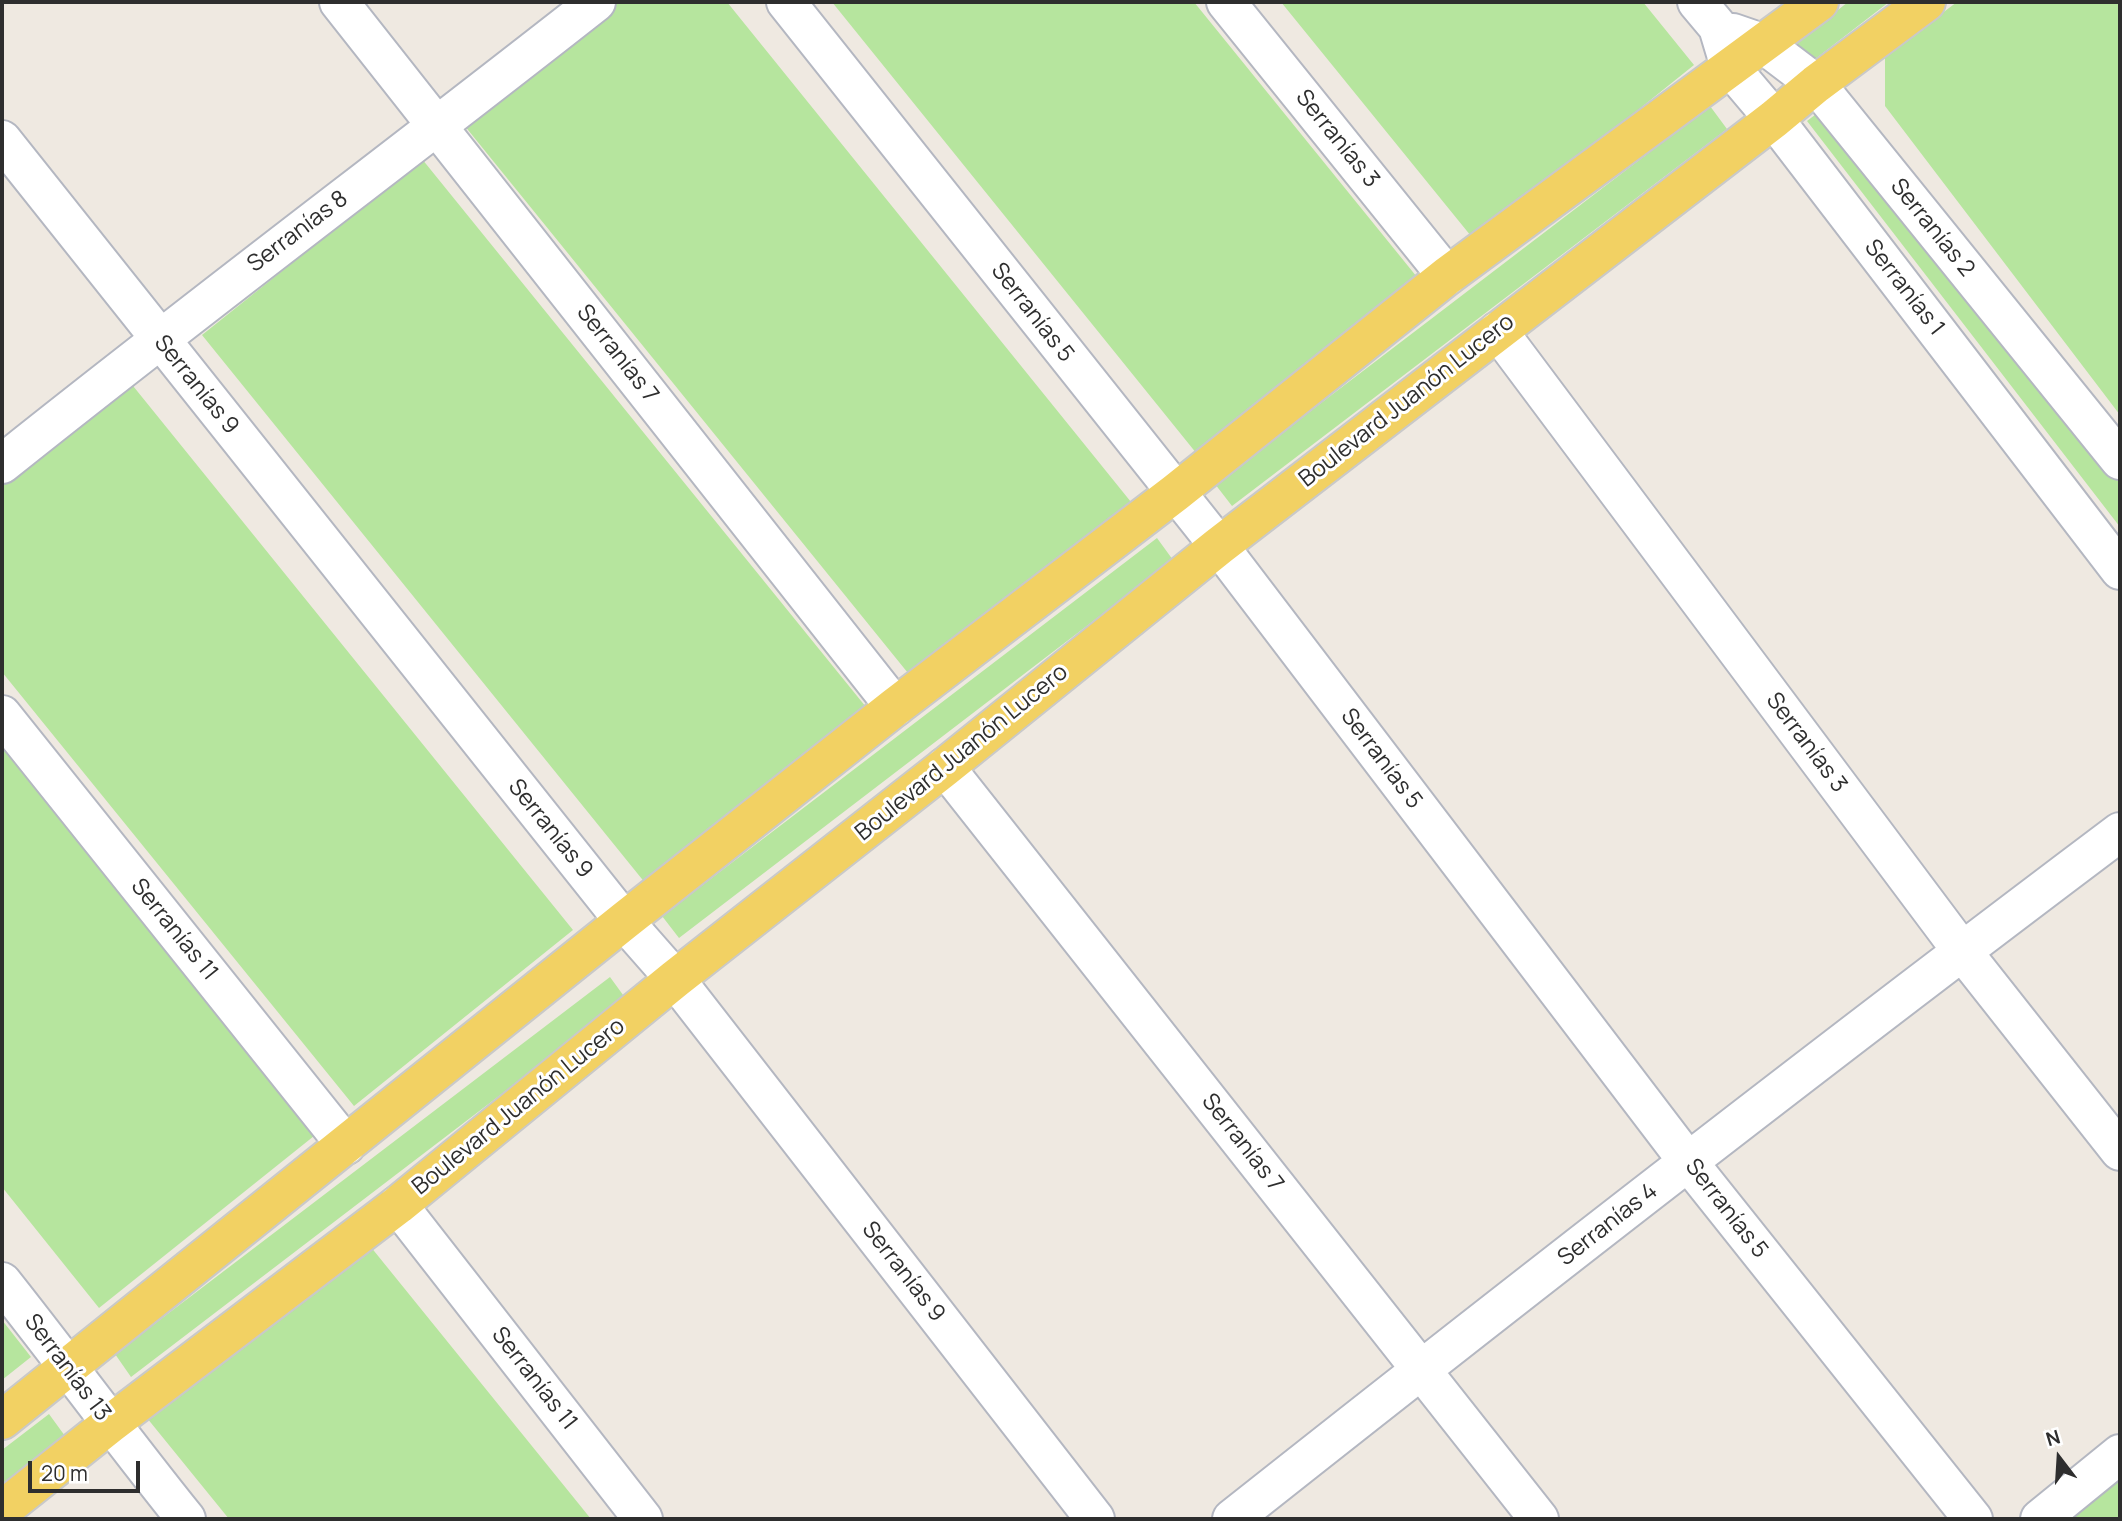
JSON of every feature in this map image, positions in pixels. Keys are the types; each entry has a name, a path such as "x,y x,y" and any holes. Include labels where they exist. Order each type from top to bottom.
{"main road":[{"path":"2,1420 624,921 895,707 1175,494 1447,276 1819,2"},
{"name":"Boulevard Juanón Lucero","path":"2,1510 110,1424 398,1205 675,979 945,767 1219,546 1816,84 1927,2"}],"street":[{"name":"Serranías 7","path":"339,2 895,707"},
{"name":"Serranías 8","path":"2,464 159,338 596,2"},
{"name":"Serranías 5","path":"786,2 1219,546 1689,1163 1973,1519"},
{"name":"Serranías 3","path":"1226,2 1447,276"},
{"name":"Serranías 2","path":"1707,14 1762,43 1816,84 2120,460"},
{"name":"Serranías 1","path":"1707,14 1730,67 1774,119 2120,570"},
{"name":"Serranías 9","path":"2,140 624,921 675,979 1095,1519"},
{"name":"Serranías 3","path":"1498,331 1962,951 2120,1151"},
{"name":"Serranías 11","path":"2,715 346,1145"},
{"name":"Serranías 7","path":"945,767 1539,1519"},
{"name":"Serranías 4","path":"1232,1519 1420,1370 2120,832"},
{"name":"Serranías 11","path":"398,1205 643,1519"},
{"name":"Serranías 13","path":"2,1282 186,1519"},
{"path":"2040,1519 2120,1454"}],"green space":[{"path":"617,2 727,2 1131,502 912,678 464,125"},
{"path":"832,2 1194,2 1421,282 1201,459"},
{"path":"1281,2 1643,2 1694,65 1475,241"},
{"path":"1848,2 1889,2 1810,63 1790,48"},
{"path":"1957,2 2120,2 2120,415 1885,106 1885,56"},
{"path":"1828,105 2120,484 2120,527 1807,121"},
{"path":"1710,106 1727,129 1232,506 1215,484"},
{"path":"422,159 870,712 650,889 202,335"},
{"path":"125,376 573,930 354,1106 2,672 2,476"},
{"path":"1157,538 1173,560 679,938 662,916"},
{"path":"2,740 319,1132 99,1308 2,1187"},
{"path":"610,977 626,999 131,1377 115,1354"},
{"path":"366,1241 591,1519 229,1519 147,1418"},
{"path":"2,1320 31,1357 2,1380"},
{"path":"49,1414 65,1436 2,1485 2,1450"},
{"path":"2120,1478 2120,1519 2067,1519"}]}
